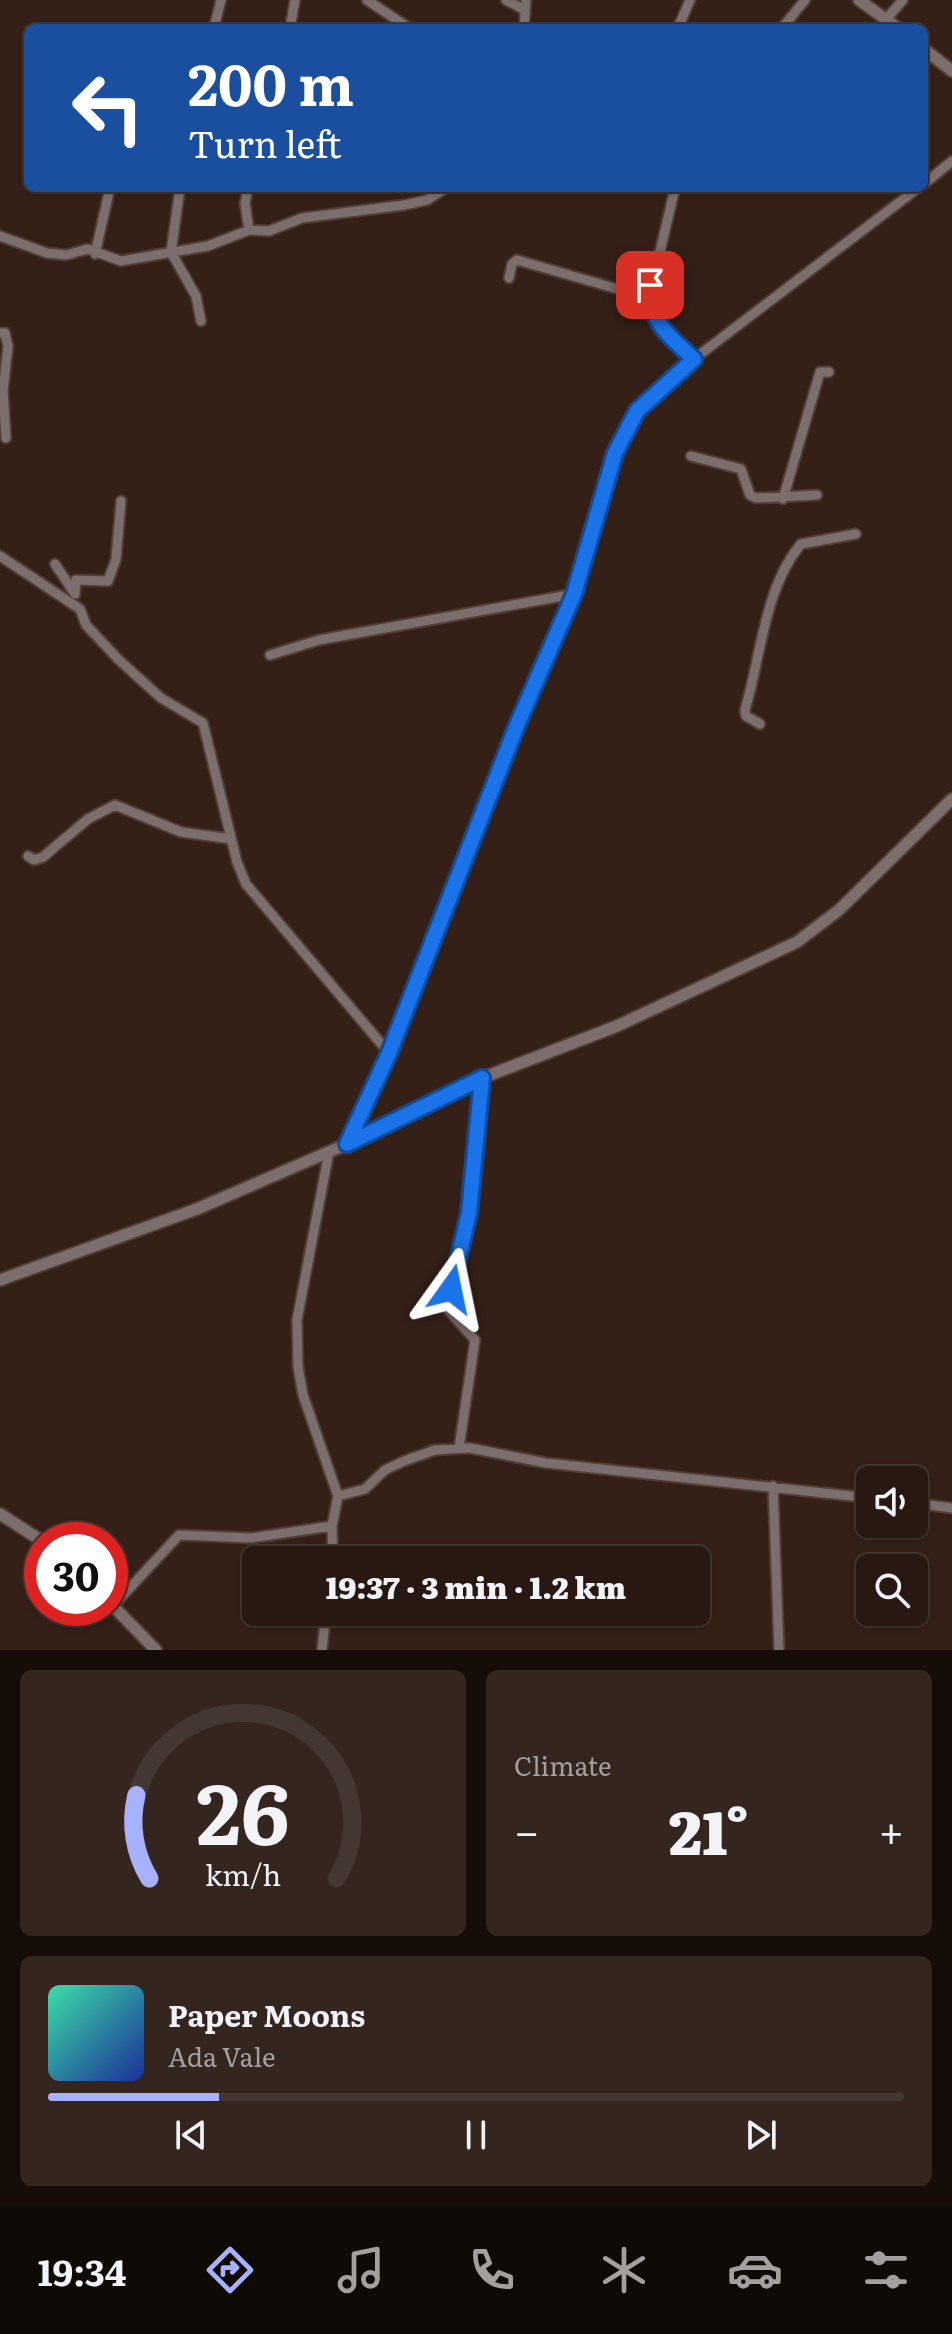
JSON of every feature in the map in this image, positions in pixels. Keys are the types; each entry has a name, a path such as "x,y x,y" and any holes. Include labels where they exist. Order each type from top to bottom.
{"street":[{"path":"215,24 221,0"},
{"path":"291,24 295,0"},
{"path":"367,0 403,24"},
{"path":"506,0 525,5"},
{"path":"680,24 690,0"},
{"path":"785,24 805,0"},
{"path":"859,0 893,24"},
{"path":"886,19 903,0"},
{"path":"928,52 952,71"},
{"path":"928,181 952,161"},
{"path":"95,254 109,192"},
{"path":"179,192 171,252 196,296 201,321"},
{"path":"247,192 245,203 249,230"},
{"path":"2,239 47,253 66,255 88,249 121,261 208,246 249,230 269,231 302,218 404,205 427,200 440,192"},
{"path":"674,192 649,298 653,315 666,334 694,359"},
{"path":"347,1144 389,1053 517,725 574,594 615,453 637,411 694,359 913,192"},
{"path":"509,278 512,264 517,260 649,298"},
{"path":"0,333 5,333 8,346 3,391 6,438"},
{"path":"783,499 820,372 829,372"},
{"path":"691,456 741,469 750,495 756,498 817,495"},
{"path":"75,593 76,580 108,581 116,559 121,501"},
{"path":"760,724 746,716 745,710 770,607 788,565 801,544 856,534"},
{"path":"0,556 80,609"},
{"path":"55,564 75,593 86,625 161,698 203,723 231,839 246,884 389,1053"},
{"path":"270,655 319,640 574,594"},
{"path":"0,1280 142,1231 329,1152 482,1078 617,1026 797,942 839,910 952,799"},
{"path":"28,856 34,860 43,857 88,819 115,805 181,832 231,839"},
{"path":"459,1448 475,1340 448,1310 469,1213 482,1078"},
{"path":"329,1152 297,1320 298,1367 303,1395 338,1496 332,1526 333,1546"},
{"path":"338,1496 365,1489 385,1470 404,1461 435,1450 459,1448 546,1463 856,1496"},
{"path":"773,1486 779,1650"},
{"path":"928,1505 952,1508"},
{"path":"0,1514 24,1529"},
{"path":"128,1588 179,1535 251,1538 332,1526"},
{"path":"128,1621 156,1650"},
{"path":"322,1650 325,1626"}],"route":[{"path":"451,1289 469,1213 482,1078 347,1144 389,1053 489,804 517,725 574,594 615,453 637,411 694,359 666,334 653,315 650,285"}]}
